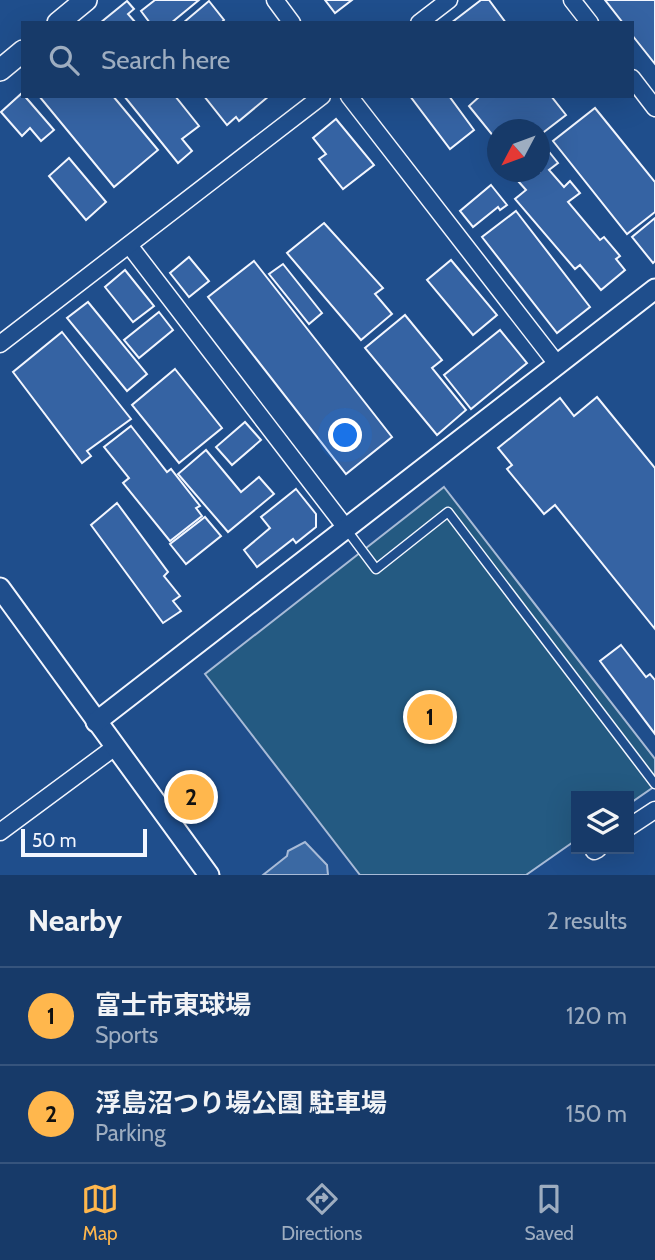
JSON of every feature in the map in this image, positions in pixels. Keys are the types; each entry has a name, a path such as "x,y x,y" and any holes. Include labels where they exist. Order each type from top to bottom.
{"main road":[{"path":"60,21 86,0"},
{"path":"0,70 21,53"}],"street":[{"path":"275,0 291,21"},
{"path":"422,21 449,0"},
{"path":"572,0 588,21"},
{"path":"634,81 655,108"},
{"path":"0,344 319,98"},
{"path":"351,98 557,364"},
{"path":"129,245 346,528"},
{"path":"96,722 655,289"},
{"path":"0,588 209,875"},
{"path":"0,832 115,747"},
{"path":"634,824 655,810"}],"lane":[{"path":"346,528 376,569 448,512 655,784"}],"shaded area":[{"path":"444,487 655,759 655,786 634,801 634,791 571,791 571,844 526,875 360,875 205,674"},
{"path":"305,842 327,865 328,875 263,875 287,856 288,851"}],"building":[{"path":"155,0 199,0 173,21 148,21 141,11"},
{"path":"325,0 352,0 335,13"},
{"path":"481,0 489,0 505,21 454,21"},
{"path":"605,0 655,0 655,64 634,38 634,21 621,21"},
{"path":"127,1 134,9 128,14 134,21 102,21"},
{"path":"209,1 224,20 223,21 185,21"},
{"path":"21,94 21,98 26,98 54,130 41,141 30,128 22,136 1,112"},
{"path":"41,98 115,98 158,150 114,187"},
{"path":"126,98 177,98 199,126 182,139 192,151 178,163"},
{"path":"206,98 267,98 239,121 236,117 227,125"},
{"path":"412,98 450,98 474,130 450,149"},
{"path":"478,98 553,98 566,115 550,127 550,119 487,119 487,128 469,106"},
{"path":"595,108 655,182 655,212 627,234 553,141"},
{"path":"336,119 374,165 343,189 319,159 326,154 313,138"},
{"path":"550,153 558,163 550,169"},
{"path":"69,158 106,202 86,220 49,176"},
{"path":"550,171 564,187 570,181 580,193 568,202 600,240 604,237 620,256 616,259 625,270 601,290 580,265 575,269 515,199 526,190 519,182 550,182"},
{"path":"491,185 507,205 500,210 498,207 473,227 460,211"},
{"path":"516,211 590,307 557,333 482,237"},
{"path":"655,218 655,261 653,263 632,237"},
{"path":"324,223 383,288 375,294 392,314 361,340 287,253"},
{"path":"189,257 209,281 189,297 170,273"},
{"path":"451,260 497,315 473,335 427,280"},
{"path":"254,261 392,437 346,474 208,297"},
{"path":"283,264 322,313 309,324 269,274"},
{"path":"125,270 154,306 133,322 105,287"},
{"path":"88,302 147,374 127,391 67,318"},
{"path":"159,312 173,330 139,358 124,340"},
{"path":"405,315 442,360 432,368 466,410 437,435 365,348"},
{"path":"500,330 527,363 471,409 444,375"},
{"path":"62,332 131,419 87,451 91,456 82,463 13,372"},
{"path":"175,369 222,428 179,463 132,405"},
{"path":"597,397 655,468 655,629 555,505 544,514 507,469 512,465 498,448 560,398 574,416"},
{"path":"245,422 261,440 232,465 216,447"},
{"path":"131,426 167,472 171,469 200,506 196,508 202,516 170,541 123,483 129,478 104,447"},
{"path":"206,450 241,492 259,477 274,494 228,532 178,474"},
{"path":"296,489 316,514 316,527 296,543 293,539 257,567 244,550 270,528 261,517"},
{"path":"117,503 168,572 164,576 180,596 173,601 181,611 163,623 91,525"},
{"path":"205,517 221,536 186,564 170,544"},
{"path":"621,645 646,677 650,674 655,680 655,734 600,661"}],"place":[{"name":"富士市東球場","path":"430,717"},
{"name":"浮島沼つり場公園 駐車場","path":"191,797"}]}
